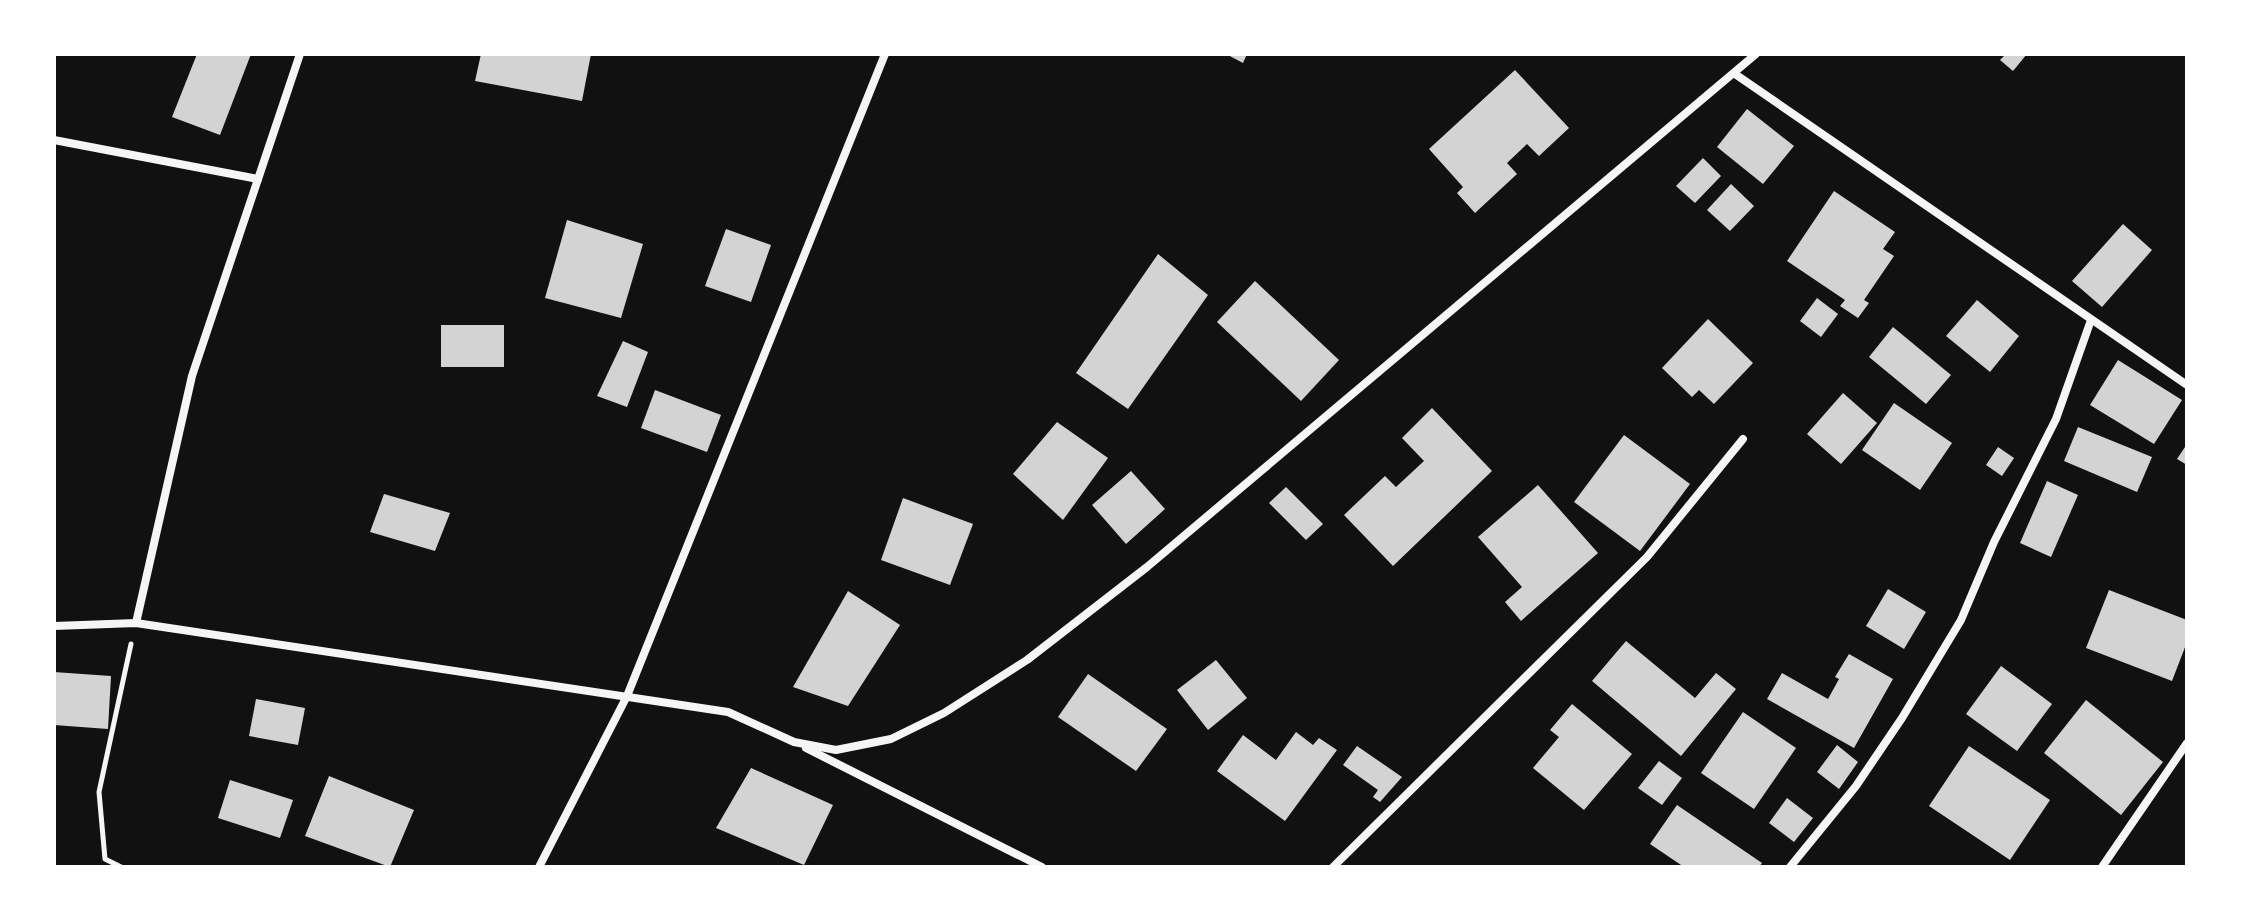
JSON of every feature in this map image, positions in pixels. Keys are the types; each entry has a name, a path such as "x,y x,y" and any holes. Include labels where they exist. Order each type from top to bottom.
{"street":[{"path":"136,623 192,376 300,54"},
{"path":"539,867 627,696 885,54"},
{"path":"794,742 836,750 891,739 944,713 1027,660 1147,567 1756,54"},
{"path":"1735,74 2187,385"},
{"path":"54,140 258,179"},
{"path":"1790,867 1856,786 1902,718 1961,620 1994,542 2056,419 2091,320"},
{"path":"1333,867 1647,557 1743,439"},
{"path":"54,626 136,623 728,712 1042,867"},
{"path":"2102,867 2187,743"}],"path":[{"path":"121,867 105,859 99,792 136,623"}],"building":[{"path":"197,54 251,54 220,135 172,117"},
{"path":"481,54 591,54 582,101 475,81"},
{"path":"1226,54 1247,54 1243,63"},
{"path":"2006,54 2027,54 2013,71 2000,60"},
{"path":"1515,70 1569,128 1539,156 1527,144 1507,163 1517,174 1475,213 1457,193 1463,187 1429,149"},
{"path":"1747,109 1794,146 1763,184 1717,147"},
{"path":"1703,158 1721,176 1695,203 1676,186"},
{"path":"1731,184 1754,206 1730,231 1707,210"},
{"path":"1834,191 1895,232 1883,249 1894,256 1864,300 1869,303 1858,318 1840,306 1845,300 1787,261"},
{"path":"567,220 643,244 621,318 545,298"},
{"path":"2123,224 2152,250 2102,307 2072,281"},
{"path":"726,229 771,245 751,302 705,286"},
{"path":"1158,254 1208,295 1128,409 1076,373"},
{"path":"1255,281 1339,360 1301,401 1217,322"},
{"path":"1817,298 1838,314 1821,337 1800,321"},
{"path":"1977,300 2019,336 1990,372 1946,336"},
{"path":"1708,319 1753,363 1714,404 1699,390 1692,397 1662,368"},
{"path":"441,325 504,325 504,367 441,367"},
{"path":"1893,327 1951,375 1926,404 1869,357"},
{"path":"623,341 648,352 627,407 597,396"},
{"path":"2118,360 2182,400 2154,444 2090,405"},
{"path":"655,390 721,415 707,452 641,428"},
{"path":"1843,393 1877,423 1841,464 1807,434"},
{"path":"1894,403 1952,443 1920,490 1862,450"},
{"path":"1432,408 1492,471 1393,566 1344,515 1385,476 1396,487 1424,461 1402,438"},
{"path":"1057,422 1108,458 1063,520 1013,474"},
{"path":"2078,427 2152,457 2137,492 2064,461"},
{"path":"1624,435 1690,484 1640,551 1574,502"},
{"path":"2187,444 2187,465 2177,459"},
{"path":"1998,447 2014,458 2002,476 1986,465"},
{"path":"1131,471 1165,509 1126,544 1092,505"},
{"path":"2047,481 2078,495 2051,557 2020,543"},
{"path":"1538,485 1598,553 1521,621 1505,602 1522,587 1478,537"},
{"path":"1286,487 1323,524 1306,540 1269,503"},
{"path":"384,494 450,513 435,551 370,532"},
{"path":"903,498 973,524 950,585 881,560"},
{"path":"1888,589 1926,612 1904,649 1866,626"},
{"path":"2109,590 2187,620 2187,642 2172,681 2086,648"},
{"path":"848,591 900,625 848,706 793,687"},
{"path":"1626,641 1695,698 1716,673 1736,689 1681,756 1592,681"},
{"path":"1849,654 1893,679 1854,748 1767,699 1782,673 1828,699 1839,679 1835,677"},
{"path":"1216,660 1247,698 1208,730 1177,690"},
{"path":"2001,666 2052,704 2017,751 1966,714"},
{"path":"54,672 111,676 108,729 54,725"},
{"path":"1088,674 1167,729 1136,771 1058,717"},
{"path":"256,699 305,708 298,745 249,736"},
{"path":"2086,700 2163,762 2121,815 2044,753"},
{"path":"1572,704 1632,754 1584,810 1533,768 1559,737 1550,730"},
{"path":"1743,712 1796,748 1754,809 1701,773"},
{"path":"1296,732 1313,745 1319,738 1337,750 1285,821 1217,771 1243,735 1276,760"},
{"path":"1837,745 1858,762 1839,789 1817,772"},
{"path":"1357,746 1402,777 1380,802 1373,797 1378,790 1343,765"},
{"path":"1969,746 2050,800 2010,860 1929,806"},
{"path":"1659,761 1682,778 1662,805 1638,788"},
{"path":"751,768 833,805 804,865 716,828"},
{"path":"329,776 414,810 390,867 305,836"},
{"path":"230,780 293,800 280,838 218,818"},
{"path":"1787,798 1813,818 1794,842 1769,823"},
{"path":"1677,805 1762,863 1759,867 1684,867 1650,844"}]}
